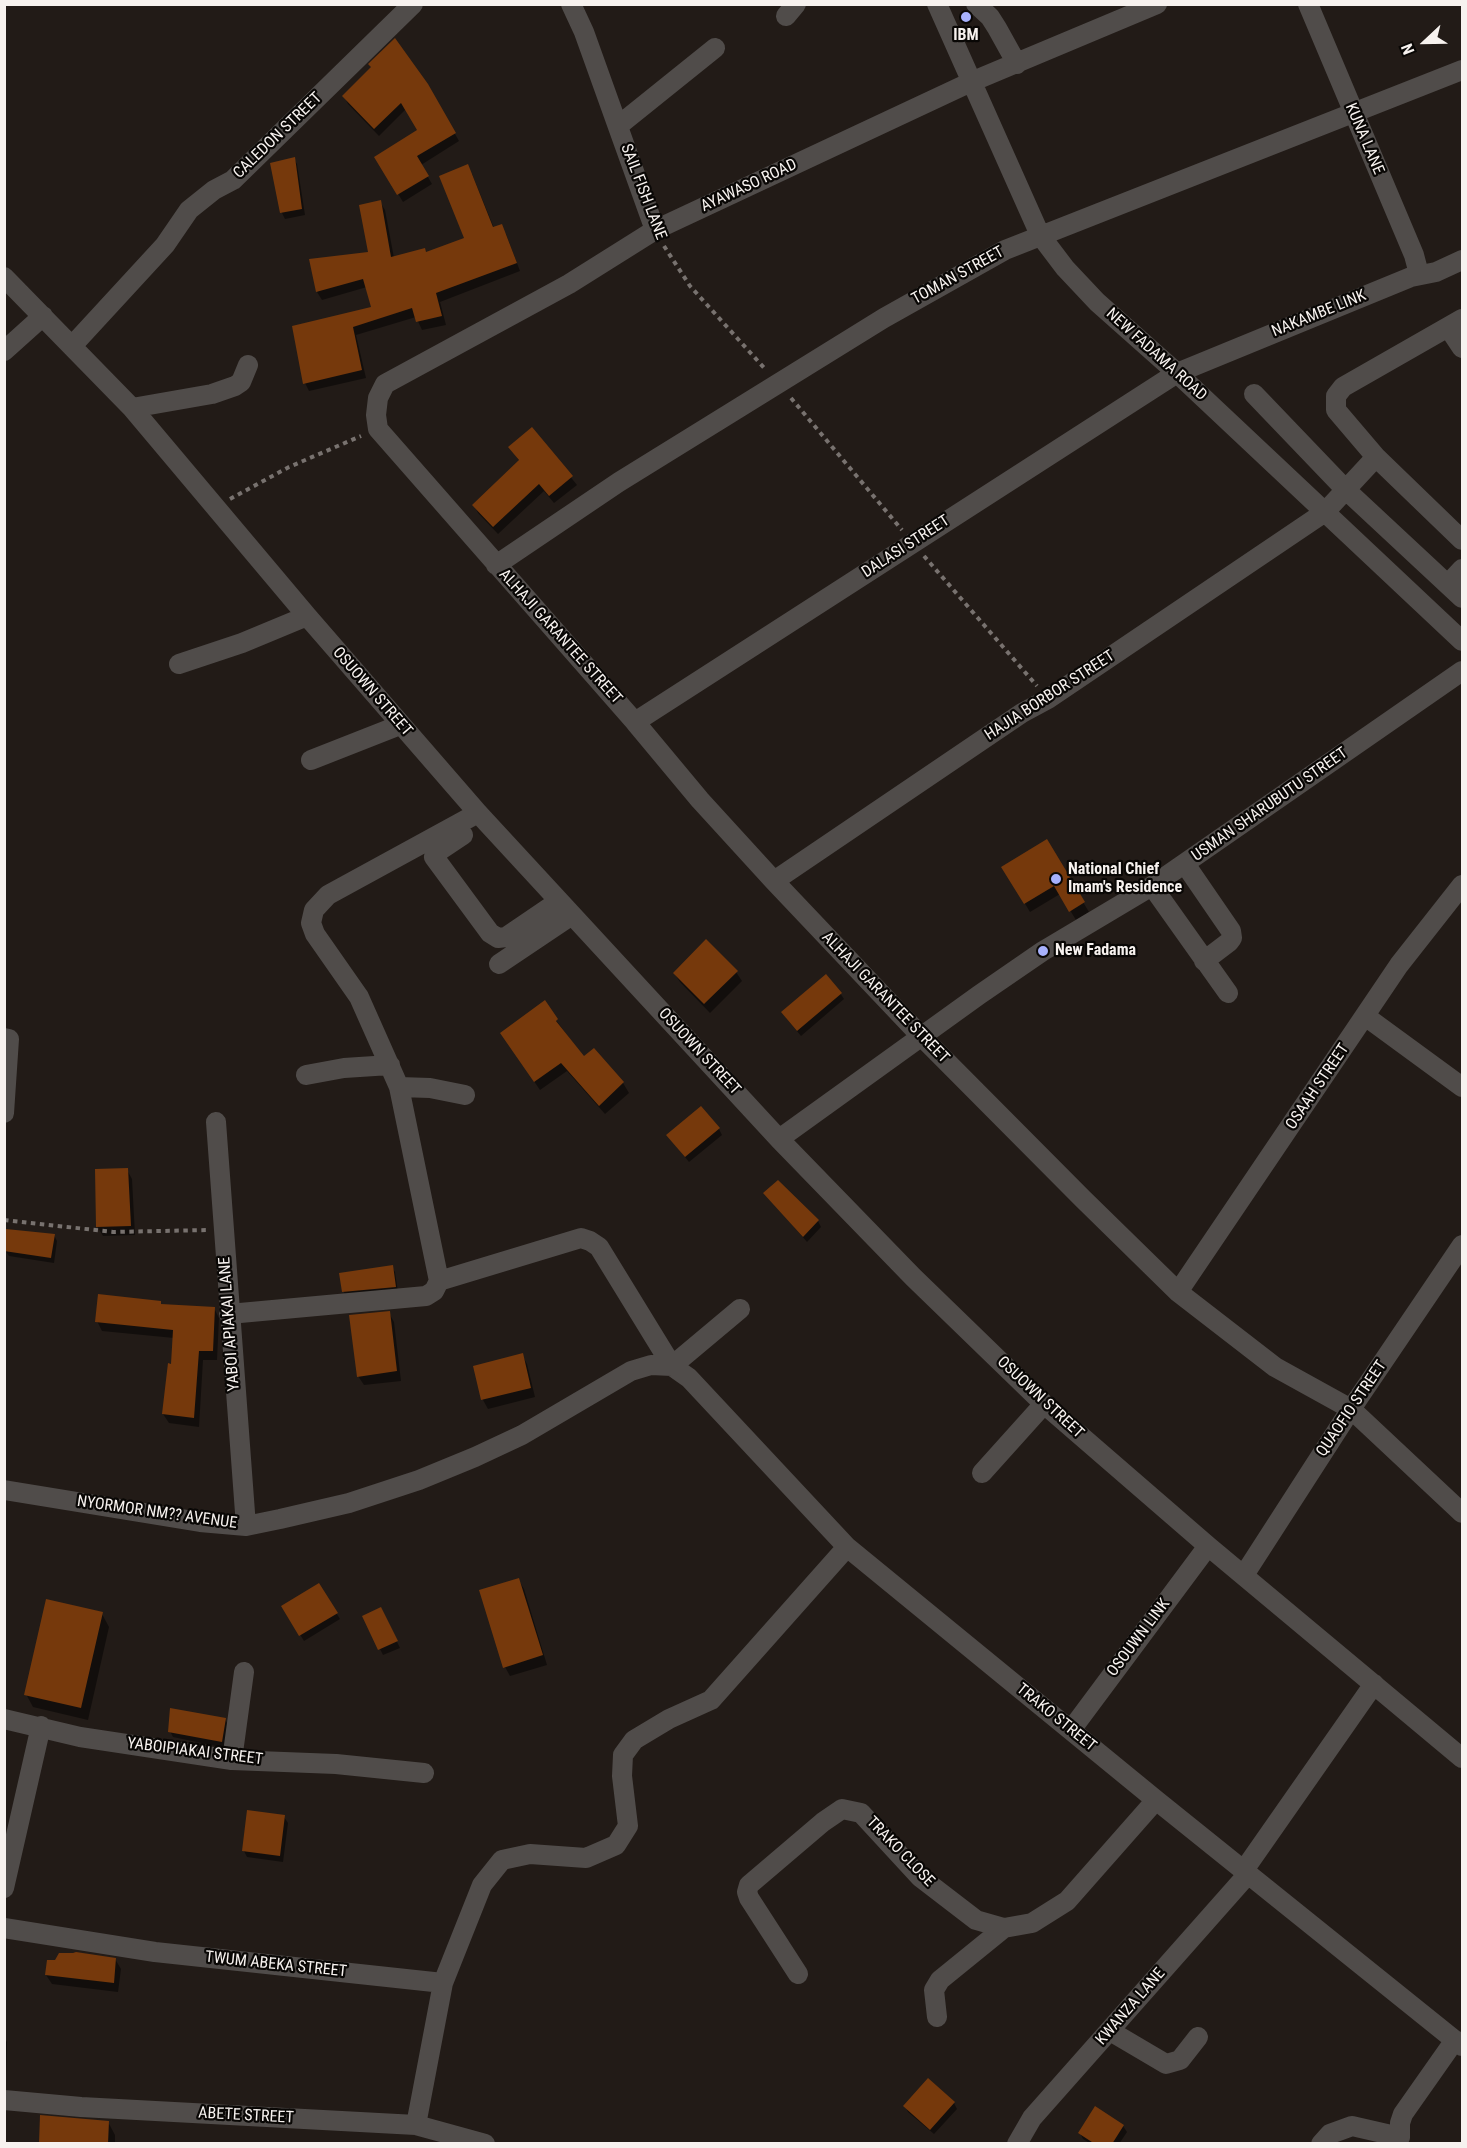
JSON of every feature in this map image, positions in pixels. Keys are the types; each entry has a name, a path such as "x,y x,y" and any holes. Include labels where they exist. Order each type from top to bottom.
{"street":[{"name":"CALEDON STREET","path":"72,346 165,244 189,210 214,190 233,180 413,4"},
{"name":"SAIL FISH LANE","path":"571,4 584,32 655,230"},
{"name":"NEW FADAMA ROAD","path":"937,4 1040,235 1065,268 1097,302 1177,373 1462,641"},
{"path":"976,4 990,17 1017,63"},
{"name":"AYAWASO ROAD","path":"377,422 378,398 385,384 569,284 655,230 971,82 1157,4"},
{"name":"KUNA LANE","path":"1308,4 1414,255 1419,274"},
{"path":"618,126 715,48"},
{"name":"TOMAN STREET","path":"496,566 619,482 778,383 1005,250 1462,70"},
{"name":"NAKAMBE LINK","path":"1177,373 1419,274 1436,272 1462,260"},
{"name":"OSUOWN STREET","path":"4,277 132,408 400,725 779,1139 1044,1404 1208,1546 1462,1758"},
{"path":"4,351 43,316"},
{"path":"1462,348 1455,323 1342,387 1336,396 1336,410 1376,457 1462,540"},
{"path":"132,408 212,394 235,386 241,382 248,365"},
{"name":"DALASI STREET","path":"635,722 1177,373"},
{"path":"1254,394 1346,489 1462,598"},
{"name":"ALHAJI GARANTEE STREET","path":"377,422 496,566 635,722 700,800 921,1036 1178,1292 1275,1367 1351,1409 1462,1513"},
{"name":"HAJIA BORBOR STREET","path":"774,881 1023,712 1048,699 1325,512 1376,457"},
{"path":"1448,584 1462,569"},
{"path":"179,664 242,643 307,616"},
{"name":"USMAN SHARUBUTU STREET","path":"779,1139 1043,951 1185,864 1462,671"},
{"path":"311,760 400,725"},
{"path":"482,816 434,857 490,933 498,938 506,937 566,908"},
{"path":"229,1314 426,1296 434,1291 439,1281 399,1087 359,997 315,934 311,923 314,910 328,896 482,816"},
{"path":"1185,864 1231,931 1230,942 1204,961"},
{"name":"OSAAH STREET","path":"1178,1292 1399,964 1462,885"},
{"path":"1152,886 1228,993"},
{"path":"500,964 566,908"},
{"path":"1365,1016 1462,1087"},
{"path":"4,1113 7,1038"},
{"path":"306,1075 344,1068 390,1065"},
{"path":"399,1087 430,1088 465,1095"},
{"name":"YABOI APIAKAI LANE","path":"216,1122 246,1526"},
{"name":"TRAKO STREET","path":"439,1281 581,1238 590,1240 599,1247 672,1366 689,1378 848,1547 1156,1800 1459,2043"},
{"name":"QUAOFIO STREET","path":"1244,1575 1351,1409 1462,1245"},
{"path":"672,1366 740,1309"},
{"name":"NYORMOR NM?? AVENUE","path":"4,1490 178,1519 246,1526 349,1503 419,1480 522,1435 631,1371 651,1365 672,1366"},
{"path":"982,1473 1044,1404"},
{"name":"OSOUWN LINK","path":"1071,1730 1208,1546"},
{"path":"416,2125 443,1983 482,1885 502,1860 530,1854 586,1858 616,1845 628,1826 622,1776 623,1755 634,1740 669,1719 711,1700 848,1547"},
{"path":"232,1760 244,1672"},
{"name":"KWANZA LANE","path":"1017,2144 1032,2118 1246,1872 1374,1684"},
{"name":"YABOIPIAKAI STREET","path":"4,1719 80,1737 232,1760 336,1764 424,1773"},
{"path":"4,1888 41,1726"},
{"name":"TRAKO CLOSE","path":"798,1974 749,1898 748,1885 823,1822 842,1809 861,1813 920,1877 976,1920 1004,1928 1032,1923 1067,1901 1156,1800"},
{"name":"TWUM ABEKA STREET","path":"4,1928 155,1952 443,1983"},
{"path":"937,2016 934,1990 940,1980 1004,1928"},
{"path":"1110,2031 1166,2064 1180,2060 1198,2037"},
{"path":"1321,2144 1330,2134 1352,2126 1398,2140 1403,2114 1459,2043"},
{"name":"ABETE STREET","path":"4,2100 81,2107 416,2125 485,2144"}],"path":[{"name":"SAIL FISH LANE","path":"655,230 668,255 690,286 778,383"},
{"path":"216,507 377,422"},
{"path":"4,1220 113,1232 223,1230"}],"building":[{"path":"395,38 428,84 456,133 417,156 429,176 397,195 374,157 417,130 401,103 374,129 342,96 371,67 368,64"},
{"path":"295,157 302,209 280,213 270,163"},
{"path":"468,164 493,227 502,224 517,263 436,293 442,316 416,322 412,308 353,327 362,370 303,384 292,326 371,307 363,279 316,292 309,259 368,252 359,205 381,200 391,257 425,248 426,252 464,238 439,176"},
{"path":"532,427 573,476 549,496 539,484 493,527 472,505 519,460 508,447"},
{"name":"National Chief Imam's Residence","path":"1047,839 1085,902 1069,912 1054,886 1024,904 1001,867"},
{"path":"706,939 738,971 704,1004 673,973"},
{"path":"826,974 842,993 797,1031 781,1012"},
{"path":"545,1000 558,1019 556,1021 584,1056 594,1048 624,1082 599,1106 561,1063 534,1082 500,1033"},
{"path":"701,1106 720,1128 685,1157 666,1135"},
{"path":"128,1168 131,1226 96,1227 95,1169"},
{"path":"778,1180 819,1220 803,1237 763,1193"},
{"path":"6,1229 55,1234 51,1258 4,1251"},
{"path":"393,1265 396,1287 342,1292 339,1273"},
{"path":"98,1294 161,1301 161,1304 215,1307 213,1351 199,1351 194,1418 162,1414 168,1363 171,1364 173,1330 95,1322"},
{"path":"390,1311 397,1371 357,1377 349,1315"},
{"path":"523,1353 531,1388 481,1400 473,1366"},
{"path":"519,1578 543,1655 503,1668 479,1590"},
{"path":"319,1583 338,1613 299,1636 281,1606"},
{"path":"46,1599 103,1612 81,1708 24,1695"},
{"path":"381,1607 398,1641 378,1650 362,1616"},
{"path":"170,1708 226,1718 222,1742 168,1732"},
{"path":"247,1810 285,1815 280,1856 242,1851"},
{"path":"76,1952 116,1958 114,1983 45,1975 47,1960 55,1960 59,1953"},
{"path":"928,2078 955,2102 930,2130 903,2106"},
{"path":"1095,2106 1124,2125 1112,2144 1095,2144 1078,2133"},
{"path":"40,2115 109,2121 108,2144 39,2144"}],"place":[{"name":"IBM","path":"966,17"},
{"name":"National Chief Imam's Residence","path":"1056,879"},
{"name":"New Fadama","path":"1043,951"}]}
